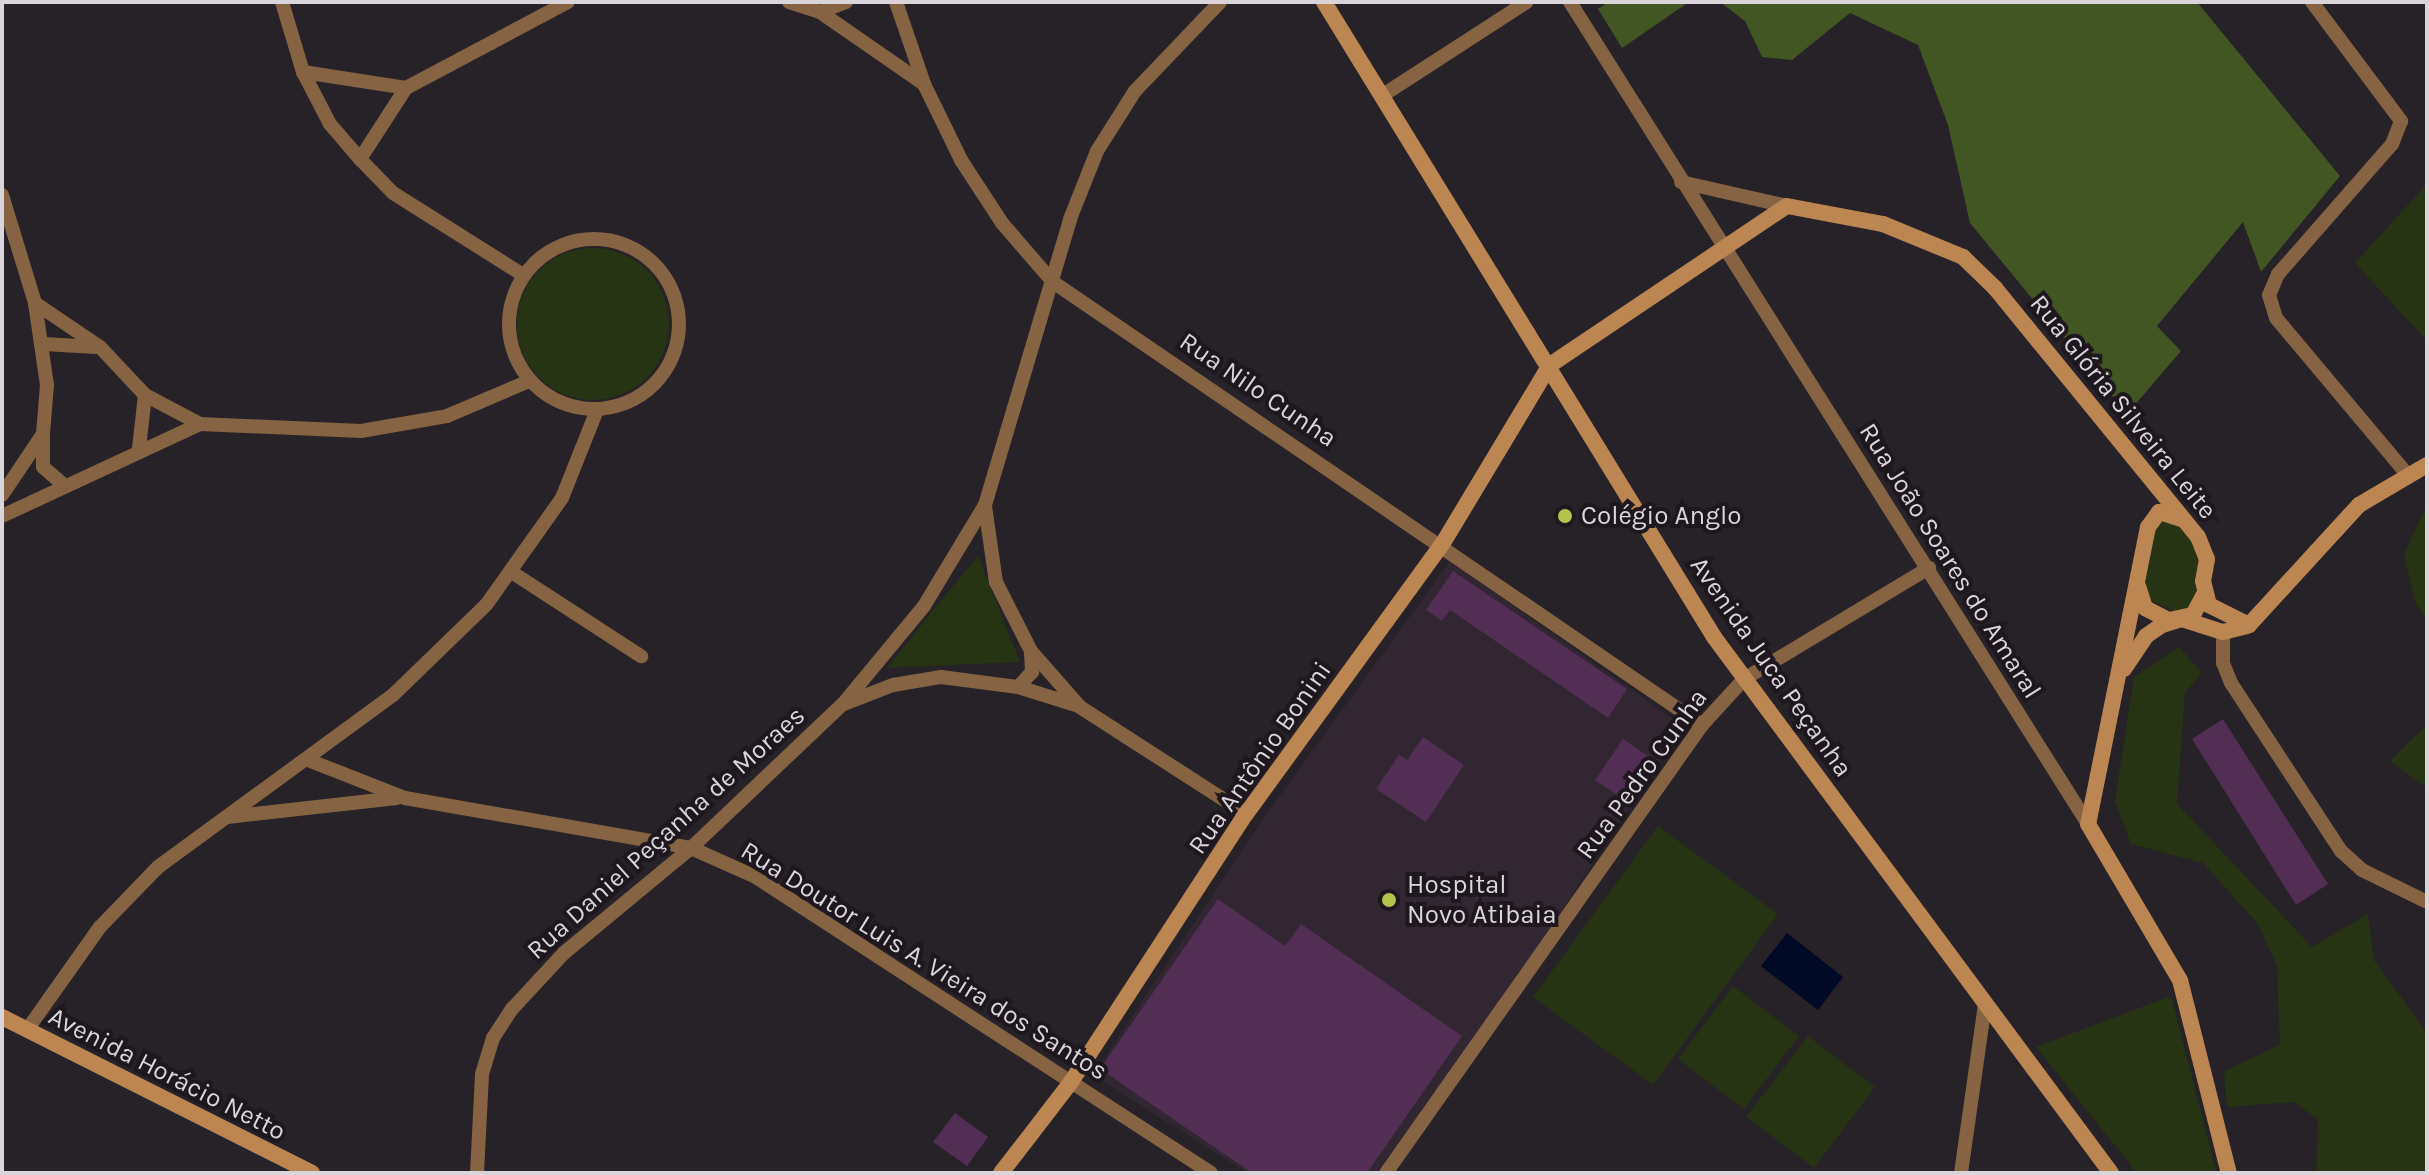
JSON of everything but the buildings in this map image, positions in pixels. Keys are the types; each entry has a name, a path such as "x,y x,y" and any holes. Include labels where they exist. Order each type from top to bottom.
{"main road":[{"name":"Avenida Juca Peçanha","path":"1327,4 1744,679 2111,1173"},
{"path":"1550,365 1787,206"},
{"name":"Rua Glória Silveira Leite","path":"1787,206 1883,224 1963,257 1995,288 2187,522 2205,548 2204,594"},
{"name":"Rua Antônio Bonini","path":"1001,1173 1071,1082 1246,814 1443,543 1550,365"},
{"path":"2137,581 2145,608 2223,632 2249,625 2359,505 2427,465"},
{"path":"2088,824 2151,519 2168,511 2187,522"},
{"path":"2112,701 2146,636 2193,615 2204,594 2218,614 2249,625"},
{"name":"Rua João Soares do Amaral","path":"2088,824 2180,980 2229,1173"},
{"name":"Avenida Horácio Netto","path":"2,1017 312,1173"}],"street":[{"path":"282,2 303,72 330,124 360,159 415,208 523,275"},
{"path":"360,159 406,88 568,2"},
{"path":"789,2 820,12 924,84"},
{"path":"820,12 846,2"},
{"name":"Rua Nilo Cunha","path":"896,2 924,84 1002,223 1053,282 1443,543 1702,725"},
{"name":"Rua Daniel Peçanha de Moraes","path":"477,1173 482,1074 493,1038 512,1009 564,953 691,848 843,704 924,606 985,505 1053,282 1097,151 1135,91 1220,2"},
{"path":"1383,95 1527,2"},
{"name":"Rua João Soares do Amaral","path":"1570,2 1722,251 1929,568 2088,824"},
{"path":"2312,2 2388,95 2401,121 2392,144 2278,274 2269,295 2276,318 2407,474"},
{"path":"303,72 406,88"},
{"path":"1681,182 1787,206"},
{"path":"2,195 35,303 44,344 43,467 64,485"},
{"path":"599,238 628,245 653,261 670,285 679,313 678,342 667,369 648,392 597,410 572,407 529,381 514,357 508,329 523,275 543,254 570,241 599,238"},
{"path":"35,303 100,347 145,395 200,424"},
{"path":"44,344 100,347"},
{"path":"2,516 139,448 200,424 376,429 487,403 529,381"},
{"path":"139,448 145,395"},
{"path":"27,1030 100,927 158,867 308,760 403,686 513,573 562,498 597,410"},
{"path":"2,495 43,434"},
{"path":"985,505 996,582 1031,651 1080,707"},
{"name":"Rua Pedro Cunha","path":"1386,1173 1702,725 1744,679 1929,568"},
{"path":"513,573 641,656"},
{"path":"2223,632 2223,663 2231,683 2341,851 2362,870 2427,902"},
{"path":"1018,687 1032,672 1031,651"},
{"path":"843,704 893,685 941,677 1018,687 1080,707 1246,814"},
{"name":"Rua Doutor Luis A. Vieira dos Santos","path":"308,760 405,798 691,848 754,876 1211,1173"},
{"name":"Rua Doutor Luis A. Vieira dos Santos","path":"223,818 405,798"},
{"path":"1961,1173 1985,1005"}],"shaded area":[{"name":"Hospital Novo Atibaia","path":"1450,561 1683,726 1513,985 1376,1173 1247,1173 1093,1075 1266,815"}],"green space":[{"path":"1608,2 1689,2 1622,48 1598,9"},
{"path":"1720,2 2197,2 2340,176 2261,272 2243,222 2157,326 2181,351 2127,414 1970,223 1948,125 1918,45 1850,13 1792,60 1762,57 1745,21"},
{"path":"2427,184 2427,341 2355,263"},
{"path":"593,248 622,254 646,271 663,295 669,324 663,353 646,377 622,394 593,400 564,394 540,377 523,353 517,324 523,295 540,271 564,254"},
{"path":"2427,504 2427,620 2416,604 2404,555"},
{"path":"2168,514 2203,548 2198,604 2180,614 2152,601 2143,587 2151,530"},
{"path":"978,556 1020,662 887,668 952,587"},
{"path":"2179,647 2202,673 2185,692 2177,804 2312,947 2368,914 2374,960 2427,1033 2427,1173 2316,1173 2318,1119 2293,1102 2227,1107 2224,1071 2280,1045 2277,965 2257,923 2203,863 2131,844 2115,801 2134,677"},
{"path":"2423,728 2427,730 2427,788 2390,761"},
{"path":"1658,826 1778,914 1653,1085 1533,997"},
{"path":"1733,986 1799,1036 1744,1109 1678,1059"},
{"path":"2171,996 2217,1173 2137,1173 2036,1047"},
{"path":"1808,1036 1875,1087 1814,1168 1746,1117"}],"water":[{"path":"1787,933 1843,977 1818,1010 1761,966"}],"place":[{"name":"Colégio Anglo","path":"1565,516"},
{"name":"Hospital Novo Atibaia","path":"1389,900"}]}
